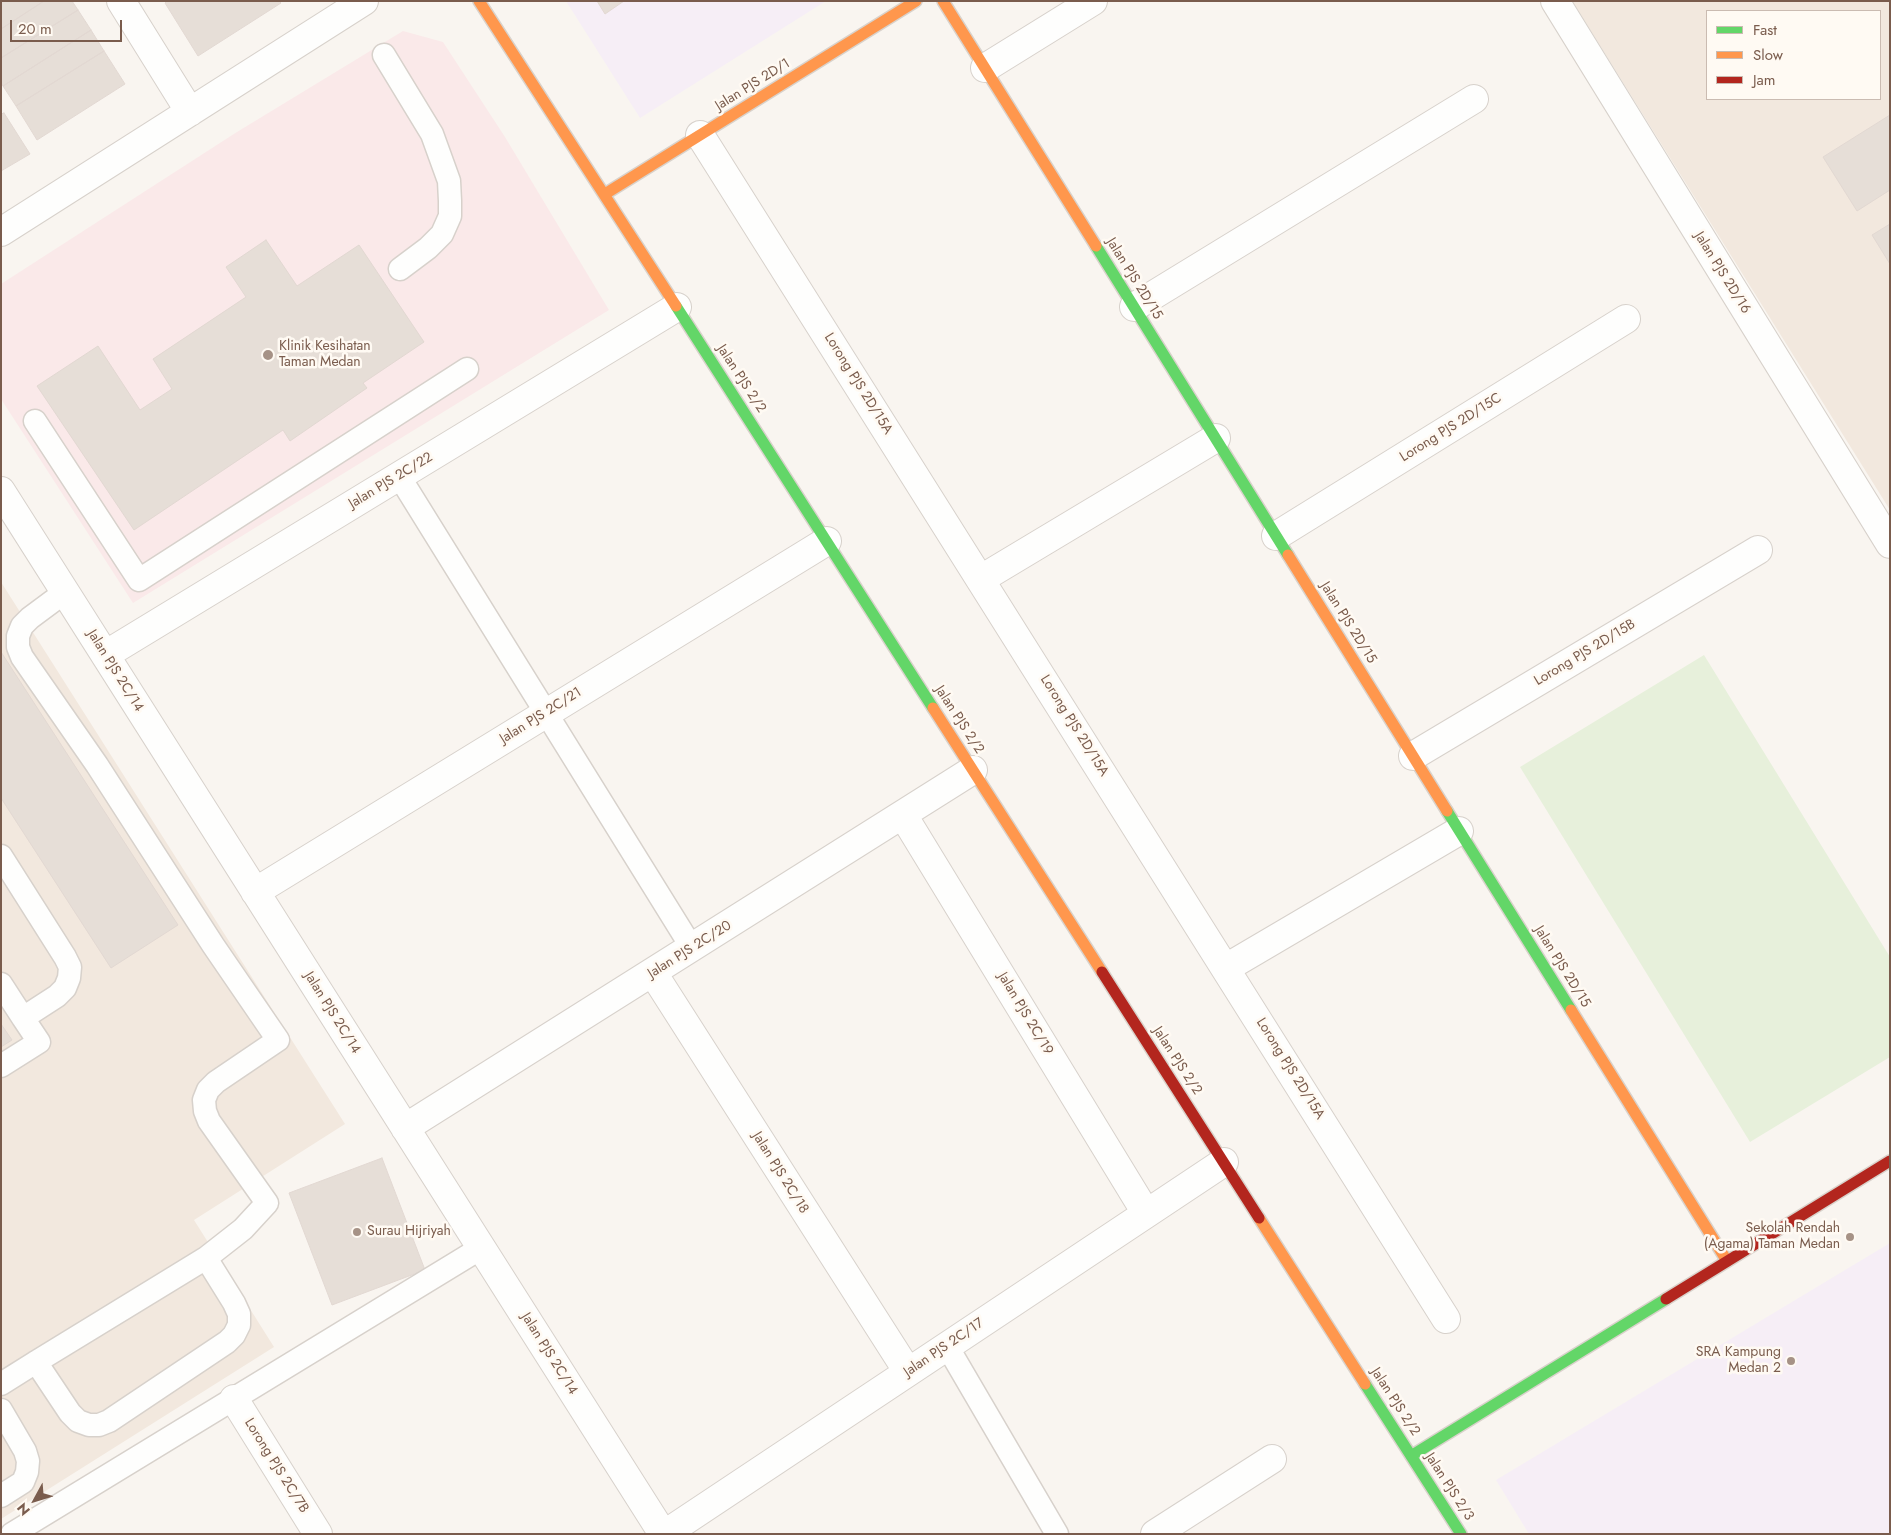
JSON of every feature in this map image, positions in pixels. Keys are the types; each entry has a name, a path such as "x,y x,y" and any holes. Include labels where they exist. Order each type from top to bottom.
{"street":[{"path":"121,1 190,112"},
{"path":"1,232 364,1"},
{"name":"Jalan PJS 2/2","path":"479,1 678,307 1411,1456"},
{"name":"Jalan PJS 2D/1","path":"605,194 916,1"},
{"name":"Jalan PJS 2D/15","path":"943,1 1727,1261"},
{"path":"985,68 1093,1"},
{"name":"Jalan PJS 2D/16","path":"1555,1 1890,544"},
{"path":"1134,306 1474,99"},
{"name":"Lorong PJS 2D/15A","path":"700,135 1446,1319"},
{"name":"Jalan PJS 2C/22","path":"105,655 678,307"},
{"name":"Lorong PJS 2D/15C","path":"1276,536 1626,319"},
{"path":"981,580 1216,438"},
{"name":"Jalan PJS 2C/14","path":"1,491 664,1534"},
{"name":"Jalan PJS 2C/21","path":"255,892 827,541"},
{"name":"Lorong PJS 2D/15B","path":"1413,756 1758,550"},
{"name":"Jalan PJS 2C/20","path":"405,1128 973,770"},
{"name":"Jalan PJS 2C/19","path":"903,815 1146,1213"},
{"path":"1226,968 1460,831"},
{"name":"Jalan PJS 2C/18","path":"653,973 908,1372"},
{"path":"1411,1456 1890,1161"},
{"name":"Jalan PJS 2C/17","path":"664,1534 1224,1162"},
{"name":"Lorong PJS 2C/7B","path":"234,1399 318,1534"},
{"name":"Jalan PJS 2/3","path":"1411,1456 1461,1534"},
{"path":"1155,1534 1272,1459"}],"lane":[{"path":"384,55 432,134 449,182 450,216 442,234 428,248 400,270"},
{"path":"35,421 139,580 467,370"},
{"path":"399,476 692,948"},
{"path":"1,1384 206,1258 243,1229 267,1202 209,1121 205,1111 204,1100 208,1090 216,1082 278,1040 213,945 97,765 22,657 18,647 18,636 22,626 65,592"},
{"path":"1,856 66,957 70,967 69,978 65,988 57,996 23,1018"},
{"path":"1,984 39,1042 1,1066"},
{"path":"12,1534 481,1248"},
{"path":"36,1362 70,1413 78,1421 89,1425 99,1425 109,1421 227,1342 234,1335 239,1325 239,1314 206,1258"},
{"path":"947,1346 1057,1534"},
{"path":"1,1410 28,1461 27,1472 23,1482 1,1496"}],"shaded area":[{"path":"566,1 826,1 640,118"},
{"path":"1572,1 1890,1 1890,510"},
{"name":"Klinik Kesihatan Taman Medan","path":"403,31 443,42 505,137 609,310 133,603 1,399 1,284 237,132"},
{"path":"1,582 345,1124 194,1220 274,1347 1,1519"},
{"name":"SRA Kampung Medan 2","path":"1890,1243 1890,1534 1529,1534 1496,1480"}],"green space":[{"path":"1704,655 1890,957 1890,1057 1750,1142 1520,767"}],"building":[{"path":"1,1 44,1 1,29"},
{"path":"44,1 72,1 78,10 1,58 1,29"},
{"path":"167,1 279,1 281,3 198,56 165,3"},
{"path":"597,1 624,1 605,14"},
{"path":"78,10 91,30 3,86 1,83 1,58"},
{"path":"91,30 104,51 16,106 3,86"},
{"path":"104,51 125,84 37,140 16,106"},
{"path":"4,113 30,154 1,171 1,114"},
{"path":"1890,115 1890,190 1857,211 1823,157"},
{"path":"1890,224 1890,264 1872,235"},
{"path":"266,240 297,286 359,245 424,342 363,383 367,388 290,441 283,430 134,530 37,386 98,346 140,410 172,389 153,359 246,297 226,267"},
{"path":"1,652 178,925 111,968 1,798"},
{"path":"1,1024 12,1040 1,1047"},
{"name":"Surau Hijriyah","path":"382,1158 425,1270 332,1305 289,1193"}],"traffic: fast":[{"path":"1096,246 1288,555"},
{"path":"676,306 933,708"},
{"path":"1447,811 1571,1010"},
{"path":"1411,1456 1666,1299"},
{"path":"1365,1384 1461,1534"}],"traffic: slow":[{"path":"479,1 676,306"},
{"path":"605,194 916,1"},
{"path":"943,1 1096,246"},
{"path":"1288,555 1447,811"},
{"path":"933,708 1102,972"},
{"path":"1571,1010 1727,1261"},
{"path":"1259,1218 1365,1384"}],"traffic: jam":[{"path":"1102,972 1259,1218"},
{"path":"1666,1299 1890,1161"}],"place":[{"name":"Klinik Kesihatan Taman Medan","path":"268,355"},
{"name":"Surau Hijriyah","path":"357,1232"},
{"name":"Sekolah Rendah (Agama) Taman Medan","path":"1850,1237"},
{"name":"SRA Kampung Medan 2","path":"1791,1361"}]}
